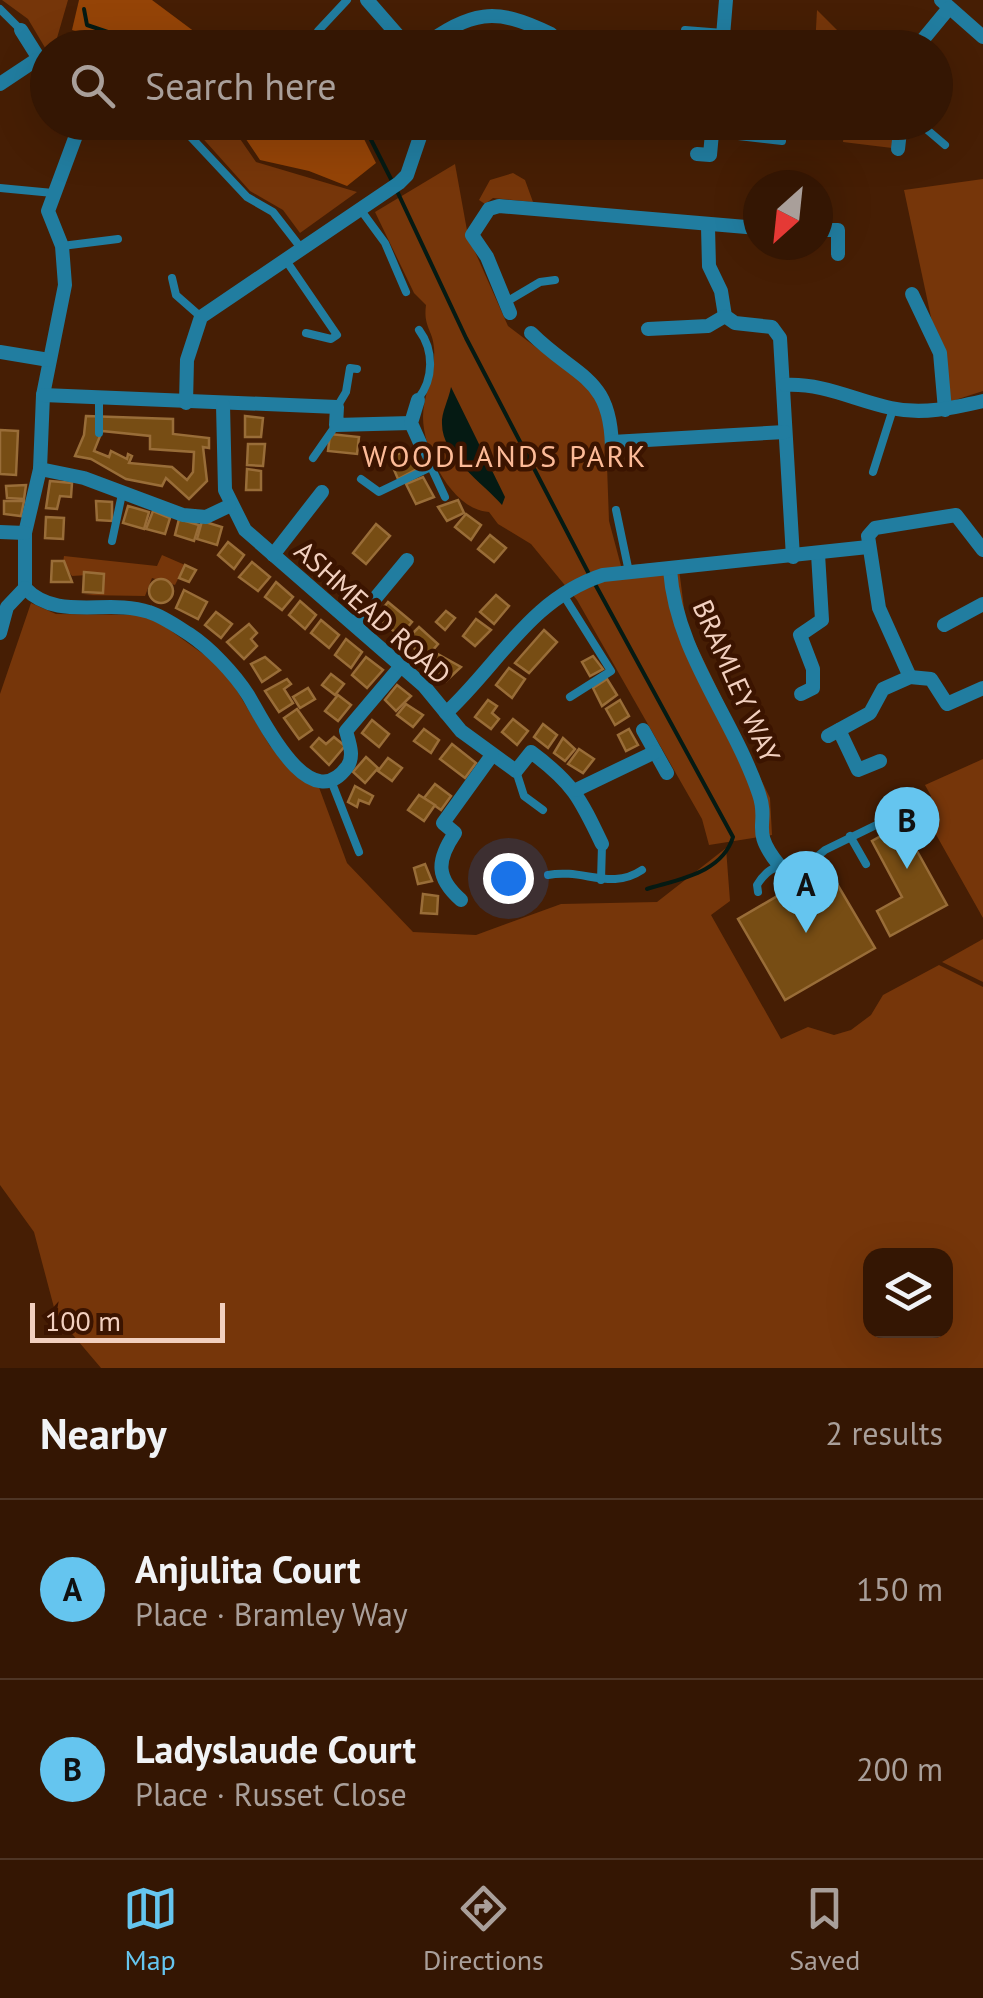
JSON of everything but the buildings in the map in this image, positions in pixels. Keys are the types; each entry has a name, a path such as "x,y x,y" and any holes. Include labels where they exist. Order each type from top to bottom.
{"street":[{"path":"367,0 394,30"},
{"path":"723,30 726,0"},
{"path":"928,30 945,4 983,37"},
{"path":"450,30 461,23 500,14 541,30"},
{"path":"20,30 30,49"},
{"path":"0,84 30,64"},
{"path":"0,632 8,607 25,588 25,534 40,469 43,395 65,284 62,246 48,211 73,140"},
{"path":"186,403 187,360 201,317 394,186 419,140"},
{"path":"697,154 710,155 712,140"},
{"path":"898,149 899,140"},
{"path":"508,308 472,235 489,209 499,206 743,228"},
{"path":"708,227 708,266 721,291 725,316"},
{"path":"833,230 838,230 838,254"},
{"path":"912,294 940,354 945,410"},
{"path":"648,329 708,326 725,316"},
{"path":"725,316 736,322 772,326 780,338 793,557"},
{"path":"531,333 600,389 609,410 612,448 785,432"},
{"path":"0,352 49,360"},
{"path":"785,385 828,388 893,408 945,410 983,400"},
{"path":"43,395 337,407 336,425 411,423"},
{"path":"418,400 411,423 420,443"},
{"path":"40,469 84,478 183,515 206,516 229,506 223,405"},
{"path":"272,555 322,492"},
{"name":"ASHMEAD ROAD","path":"229,506 245,530 401,666 446,713 516,633 562,592 592,579 868,547"},
{"path":"910,676 879,608 868,536 875,528 956,515 967,524 983,550"},
{"path":"0,532 25,534"},
{"path":"801,694 812,688 813,668 800,635 822,620 818,554"},
{"path":"354,624 407,560"},
{"name":"BRAMLEY WAY","path":"670,570 677,622 728,719 761,798 759,834 779,866"},
{"path":"25,588 36,599 53,606 151,612 192,635 248,694 282,754 300,771 330,778 349,766 352,751 346,731 354,717 401,666"},
{"path":"944,626 983,604"},
{"path":"880,761 858,770 833,733 870,713 882,689 910,676 931,679 946,704 983,688"},
{"path":"446,713 516,771 531,752 576,790 602,844"},
{"path":"643,730 667,773"},
{"path":"576,790 655,752"},
{"path":"461,900 443,884 439,870 443,851 455,834 443,823 492,755"}],"lane":[{"path":"319,30 347,0"},
{"path":"0,9 20,30"},
{"path":"193,140 247,197 272,212 301,248"},
{"path":"777,140 782,141"},
{"path":"939,140 945,145"},
{"path":"0,188 53,193"},
{"path":"360,209 385,243 406,292"},
{"path":"62,246 118,238"},
{"path":"285,259 337,336 331,339 306,333"},
{"path":"172,278 176,294 201,317"},
{"path":"508,308 540,282 554,280"},
{"path":"418,400 429,374 430,355 419,330"},
{"path":"337,407 346,392 350,368 357,369"},
{"path":"99,433 100,400"},
{"path":"873,472 893,408"},
{"path":"313,458 336,425"},
{"path":"420,443 445,497"},
{"path":"361,480 379,492 431,467"},
{"path":"112,540 122,494"},
{"path":"616,510 614,520 630,572"},
{"path":"562,592 610,672 570,698"},
{"path":"516,771 524,796 543,810"},
{"path":"330,778 359,852"},
{"path":"758,892 763,876 779,866 800,871 850,836 912,808"},
{"path":"850,836 866,864"},
{"path":"601,880 602,844"},
{"path":"548,876 561,873 626,881 642,870"}],"shaded area":[{"path":"2,0 68,0 59,30 35,30 28,19"},
{"path":"79,0 152,0 192,30 72,30"},
{"path":"817,10 837,30 816,30"},
{"path":"204,140 241,140 256,162 357,192 300,233 283,210 250,191"},
{"path":"246,140 364,140 376,163 347,186 309,171 260,160"},
{"path":"843,140 892,140 892,148"},
{"path":"455,164 468,236 508,326 587,386 605,409 609,521 621,566 678,561 686,624 770,798 772,835 709,845 702,819 577,600 531,544 498,524 489,512 463,501 434,461 423,417 434,357 426,305 414,293 375,212"},
{"path":"513,173 525,180 533,202 493,198 485,204 479,200 490,180"},
{"path":"983,179 983,391 949,402 904,190"},
{"path":"451,387 505,497 502,505 456,458 444,436 442,420"},
{"path":"162,555 185,565 175,585 152,578 145,596 83,595 103,593 104,574 72,576 63,563 64,556 157,566"},
{"path":"31,603 56,614 149,615 224,669 270,746 317,782 347,863 413,932 476,935 561,904 657,902 726,848 730,901 711,915 781,1039 808,1027 834,1035 851,1030 871,1015 883,995 939,965 983,987 983,1368 101,1368 56,1315 34,1232 0,1185 0,694"},
{"path":"983,759 983,918 925,815 931,796 925,785"},
{"path":"983,939 983,982 942,962"}],"waterway":[{"path":"84,9 87,25 102,30"},
{"path":"371,140 393,183"},
{"path":"397,191 466,338 590,576"},
{"path":"595,584 733,837 709,867 647,889"}],"place":[{"name":"Ladyslaude Court","path":"907,869"},
{"name":"Anjulita Court","path":"806,933"}],"district":[{"name":"WOODLANDS PARK","path":"505,455"}]}
